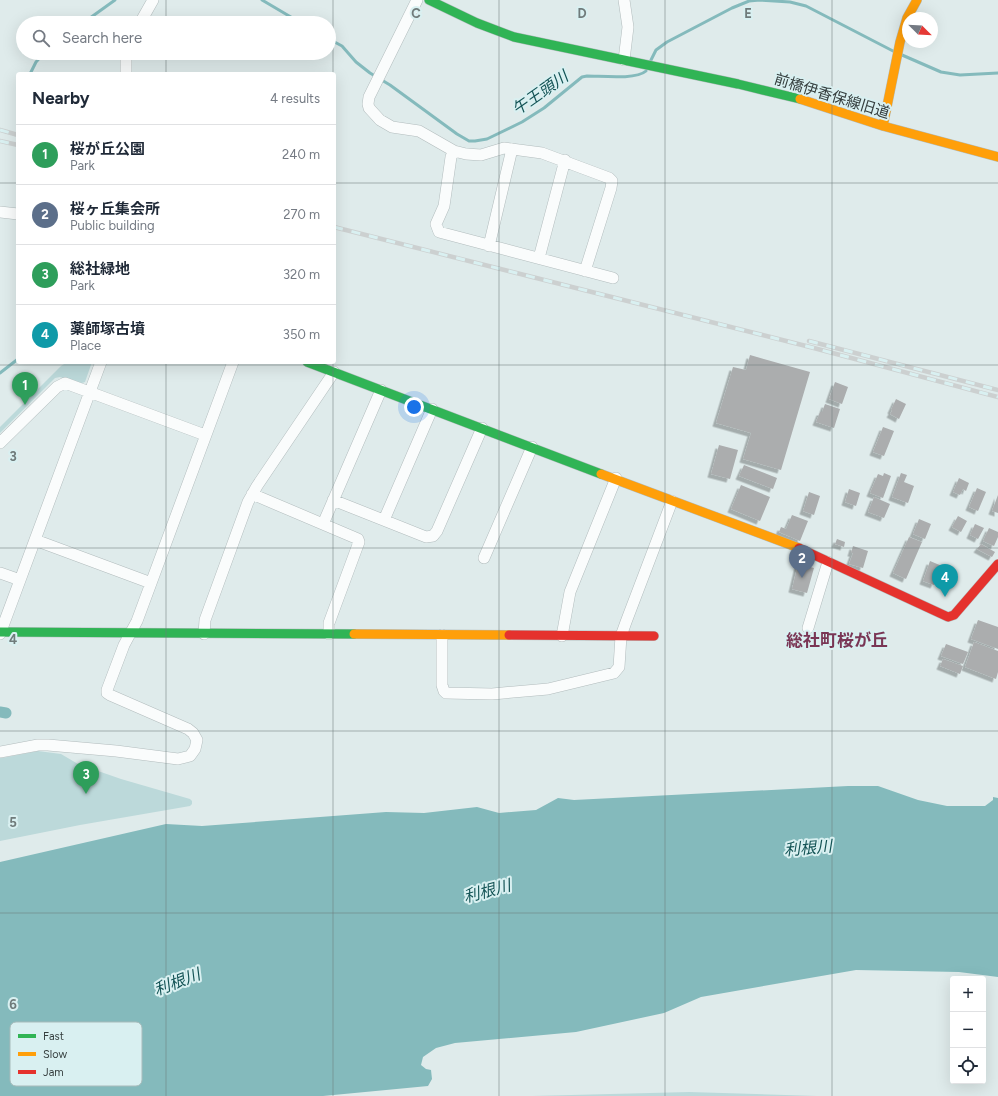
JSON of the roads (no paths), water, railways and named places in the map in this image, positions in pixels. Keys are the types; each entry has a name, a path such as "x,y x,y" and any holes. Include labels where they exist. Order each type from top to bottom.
{"street":[{"path":"417,0 371,92 368,104 369,108 386,124 392,127 419,131 454,151 466,154 481,155 499,149 542,153 565,160 609,178 612,181 611,188 585,270"},
{"path":"429,0 477,23 514,37 624,60 628,27 624,0"},
{"path":"883,126 900,42 907,18 916,0"},
{"path":"144,16 152,1"},
{"path":"126,60 126,72"},
{"name":"前橋伊香保線旧道","path":"624,60 658,66 791,96 883,126 998,157"},
{"path":"489,246 512,150"},
{"path":"454,151 451,157 444,206 436,224 436,227 441,233 613,278"},
{"path":"539,258 565,160"},
{"path":"0,212 16,214"},
{"path":"100,364 0,632 442,636 654,636"},
{"path":"0,752 43,745 116,751 178,759 190,756 195,749 197,740 188,729 107,693 107,690 124,645 137,621 232,364"},
{"path":"312,364 616,478 672,501 792,545 943,616 950,617 954,615 998,564"},
{"path":"204,634 205,620 248,502 334,372"},
{"path":"0,443 58,385 65,383 205,435"},
{"path":"323,524 381,390"},
{"path":"384,520 432,409"},
{"path":"333,500 426,537 433,536 437,531 482,428"},
{"path":"484,558 532,447"},
{"path":"562,636 570,592 616,478"},
{"path":"252,494 358,539 359,542 329,622 329,634"},
{"path":"442,636 442,685 444,691 450,693 492,694 548,689 614,673 619,667 621,636 672,501"},
{"path":"35,540 151,583"},
{"path":"808,628 828,562"},
{"path":"0,573 20,580"}],"water":[{"name":"利根川","path":"848,786 878,786 918,800 947,806 985,806 993,800 993,797 998,798 998,977 959,972 856,970 701,997 664,1013 576,1032 455,1043 436,1048 423,1057 421,1065 426,1069 431,1070 432,1079 428,1086 323,1096 0,1096 0,862 166,824 202,826 386,812 424,813 477,807 499,813 536,810 558,798 574,800"}],"waterway":[{"name":"午王頭川","path":"93,16 115,0"},
{"name":"午王頭川","path":"262,0 289,16"},
{"name":"午王頭川","path":"651,60 656,50 667,42 732,8 749,1 760,0 790,2 806,6 893,51"},
{"name":"午王頭川","path":"336,43 342,46 356,62 370,73 390,85 457,134 469,141 487,139 522,122 544,108 582,77 627,77 635,76 646,71"},
{"name":"午王頭川","path":"902,55 941,72 960,75 998,73"},
{"name":"午王頭川","path":"31,72 38,60"},
{"name":"午王頭川","path":"0,373 16,361"},
{"path":"0,712 6,713"}],"railway":[{"path":"0,130 16,134"},
{"path":"0,141 16,145"},
{"path":"336,228 810,347 998,397"},
{"path":"809,341 998,390"}],"place":[{"name":"桜が丘公園","path":"25,405"},
{"name":"桜ヶ丘集会所","path":"802,578"},
{"name":"薬師塚古墳","path":"945,597"},
{"name":"総社緑地","path":"86,794"}],"district":[{"name":"総社町桜が丘","path":"837,640"}]}
